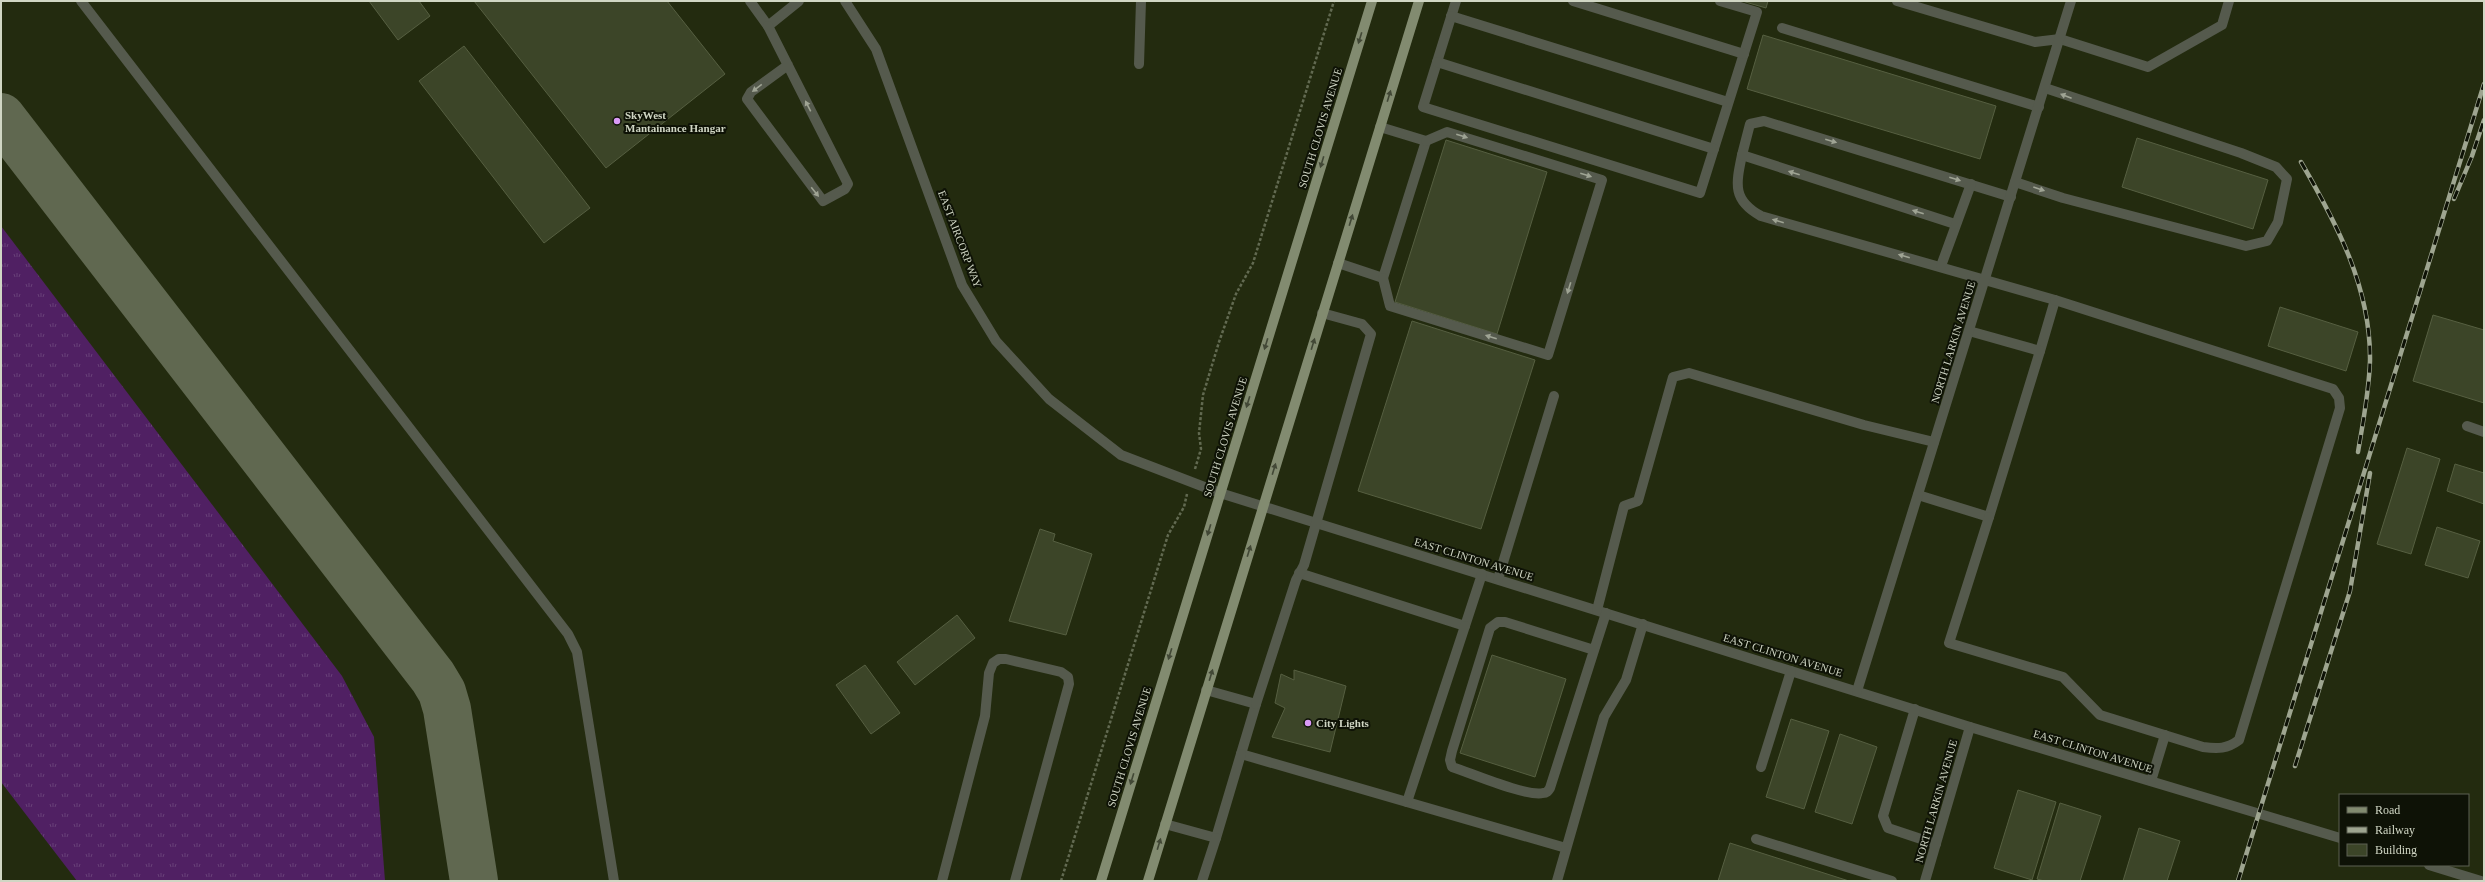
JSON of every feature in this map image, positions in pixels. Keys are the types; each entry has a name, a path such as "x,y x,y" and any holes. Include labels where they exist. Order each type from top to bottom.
{"main road":[{"name":"SOUTH CLOVIS AVENUE","path":"1101,881 1372,1"},
{"path":"1148,881 1419,1"}],"street":[{"path":"81,1 568,634 577,652 614,881"},
{"path":"750,1 768,26 788,65 848,184 845,189 823,201 747,99 751,92 788,65"},
{"path":"768,26 799,1"},
{"name":"EAST AIRCORP WAY","path":"845,1 876,49 962,285 996,341 1049,399 1121,455 1220,493"},
{"path":"1139,64 1141,1"},
{"path":"1456,1 1423,107 1700,193 1757,12 1720,1"},
{"path":"1573,1 1744,54"},
{"path":"1897,1 2035,42 2060,39 2148,67 2222,25 2229,1"},
{"name":"NORTH LARKIN AVENUE","path":"1857,691 2072,1"},
{"path":"1451,16 1728,102"},
{"path":"1782,28 2038,107"},
{"path":"1437,62 1714,148"},
{"path":"2015,182 2063,198 2246,246 2267,241 2278,222 2286,179 2276,168 2241,153 2044,88"},
{"path":"2011,197 1764,121 1750,124 1742,155 1738,190 1742,203 1750,210 1761,216 1941,266 2055,300 2333,389 2339,398 2338,416 2239,740 2232,745 2219,749 2203,747 2100,715 2063,677 1950,643 2055,300"},
{"path":"1380,127 1426,141 1447,132 1602,180 1548,355 1390,306 1383,278 1426,141"},
{"path":"1742,155 1955,224"},
{"path":"1941,266 1955,224 1971,184"},
{"path":"1338,264 1383,278"},
{"path":"1202,881 1256,704 1317,523 1371,334 1362,324 1322,313"},
{"path":"1969,331 2040,351"},
{"path":"1594,650 1505,622 1494,624 1490,628 1452,751 1450,760 1452,767 1526,792 1542,794 1547,792 1594,650 1624,506 1638,501 1673,377 1689,373 1864,425 1934,442"},
{"path":"1498,579 1554,396"},
{"path":"2467,426 2484,432"},
{"name":"EAST CLINTON AVENUE","path":"1220,493 1970,727 2339,838"},
{"path":"1918,495 1989,517"},
{"path":"1299,573 1465,626"},
{"path":"1407,802 1482,574"},
{"path":"1557,881 1604,717 1626,680 1643,624"},
{"path":"942,881 985,716 990,673 993,663 999,659 1006,659 1061,672 1068,677 1069,684 1015,881"},
{"path":"1761,767 1791,671"},
{"path":"1206,690 1256,704"},
{"path":"1915,709 1883,816 1888,828 1936,844"},
{"name":"NORTH LARKIN AVENUE","path":"1925,881 1970,727"},
{"path":"2151,781 2165,735"},
{"path":"1241,754 1566,848"},
{"path":"1165,824 1216,838"},
{"path":"1756,839 1892,881"},
{"path":"2432,866 2481,881"}],"path":[{"path":"1061,881 1168,535 1184,507 1201,449 1199,433 1203,395 1219,342 1236,294 1253,263 1334,1"}],"green space":[{"path":"1,226 342,676 374,737 385,881 77,881 1,782"}],"building":[{"path":"369,1 419,1 430,16 398,40"},
{"name":"SkyWest Mantainance Hangar","path":"474,1 667,1 725,74 606,168"},
{"path":"1742,1 1768,1 1766,8"},
{"path":"1763,35 1996,106 1980,159 1747,89"},
{"path":"464,46 590,208 544,243 419,81"},
{"path":"2137,138 2268,180 2253,229 2122,187"},
{"path":"1446,140 1547,172 1497,334 1395,302"},
{"path":"2280,307 2358,332 2346,371 2268,346"},
{"path":"2433,315 2484,330 2484,403 2413,381"},
{"path":"1412,321 1535,360 1481,529 1358,491"},
{"path":"2407,448 2440,459 2411,554 2377,544"},
{"path":"2455,464 2484,473 2484,504 2447,491"},
{"path":"2437,527 2480,541 2468,578 2425,565"},
{"path":"1040,529 1055,534 1053,541 1092,554 1066,635 1009,621"},
{"path":"957,615 975,638 915,685 897,662"},
{"path":"1492,655 1566,679 1535,777 1460,753"},
{"path":"865,665 900,713 871,734 836,685"},
{"name":"City Lights","path":"1294,670 1346,686 1330,752 1272,737 1285,708 1275,703 1281,674 1294,680"},
{"path":"1791,719 1829,731 1804,809 1766,797"},
{"path":"1840,734 1877,747 1852,824 1815,812"},
{"path":"2018,790 2056,802 2032,880 1994,868"},
{"path":"2060,803 2101,816 2080,881 2044,881 2037,879"},
{"path":"2139,828 2180,841 2167,881 2123,881"},
{"path":"1730,843 1849,881 1718,881"}],"taxiway":[{"path":"1,117 433,677 442,692 447,709 474,881"}],"railway":[{"path":"2238,881 2484,84"},
{"path":"2454,199 2472,156 2484,120"},
{"path":"2301,162 2339,233 2358,282 2365,308 2369,334 2370,361 2367,396 2358,452"},
{"path":"2295,766 2350,591 2370,473"}],"place":[{"name":"SkyWest Mantainance Hangar","path":"617,121"},
{"name":"City Lights","path":"1308,723"}]}
